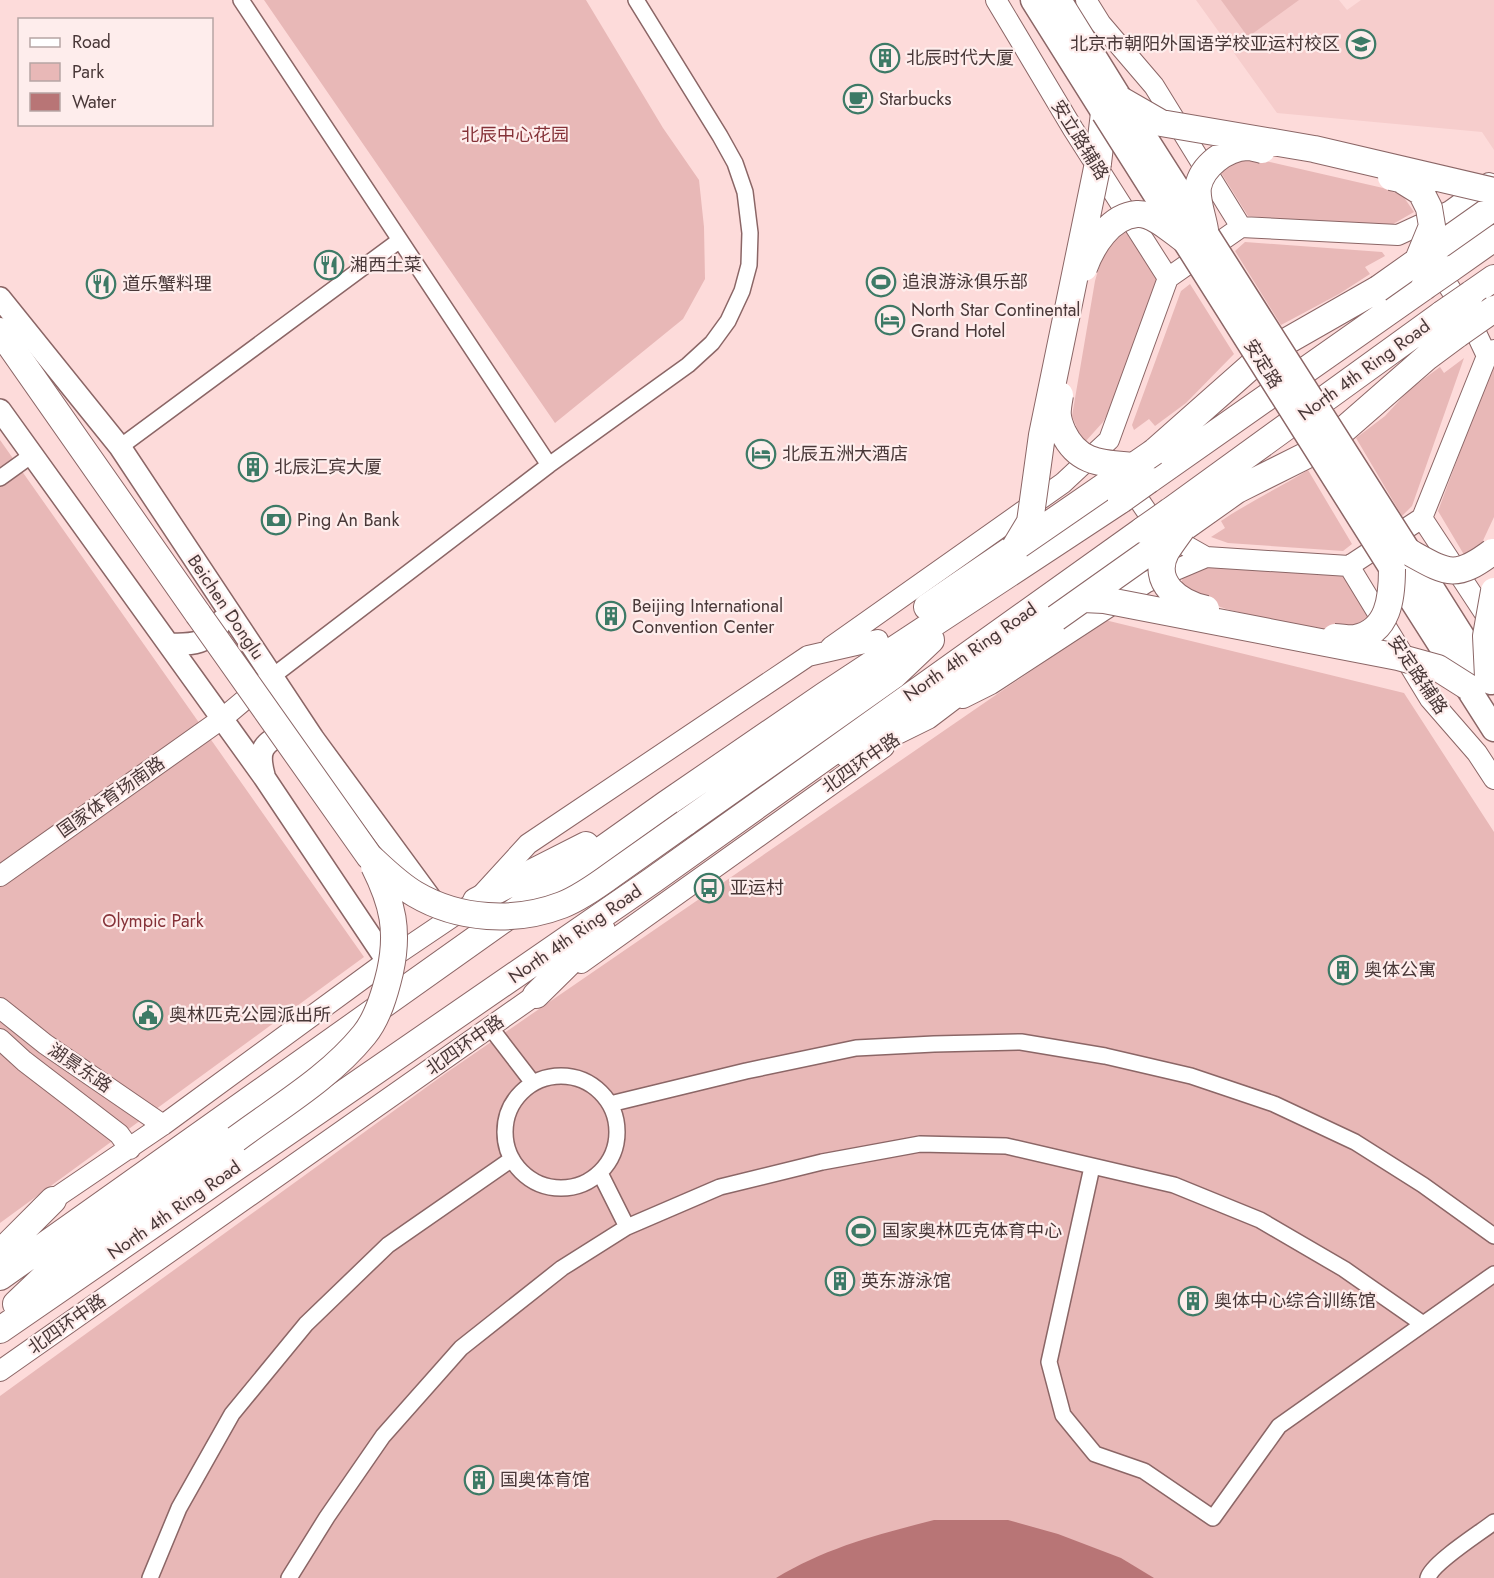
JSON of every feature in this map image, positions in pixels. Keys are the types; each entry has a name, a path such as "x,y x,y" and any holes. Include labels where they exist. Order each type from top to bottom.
{"highway":[{"path":"1015,547 1030,522 1042,435 1098,163 1112,106 1161,123 1314,149 1494,191"},
{"path":"1146,466 1104,464 1082,457 1069,444 1056,414 1081,278 1090,252 1103,233 1119,220 1138,214 1195,235 1198,188 1204,171 1218,157 1247,147 1401,178 1421,192 1429,208 1432,226 1418,260"},
{"path":"0,1277 666,804 825,695 1121,500 1146,466 1266,353 1378,289 1494,207"},
{"name":"North 4th Ring Road","path":"1146,466 1424,287 1494,237"},
{"name":"North 4th Ring Road","path":"0,1330 653,880 1143,530 1176,520 1443,314 1494,278"},
{"path":"780,788 927,716 1083,599 1176,520 1203,514 1237,490 1325,446 1427,357 1494,309"},
{"path":"1458,334 1494,327"},
{"path":"0,330 369,856 385,887 393,920 395,948 385,995 365,1034 331,1070 60,1262 0,1318"},
{"path":"825,695 878,640 1015,547 1146,466"},
{"path":"1176,520 1165,554 1162,573 1177,598 1196,607 1306,634 1354,638 1371,632 1385,617 1401,560 1460,572 1492,552 1494,538"},
{"path":"1083,599 1104,600 1398,657 1483,684 1486,636 1494,591"},
{"path":"369,856 416,894 442,907 470,915 500,917 532,914 564,905 595,887 893,676 976,596"},
{"path":"476,901 666,804"},
{"path":"536,995 653,880"},
{"path":"0,1253 54,1200"}],"main road":[{"path":"1033,0 1089,69"},
{"path":"1059,0 1089,69"},
{"name":"安定路","path":"1089,69 1401,560 1483,684 1489,721"},
{"name":"Beichen Donglu","path":"0,298 120,447 313,738 447,920"},
{"path":"0,410 264,777 387,961"},
{"path":"169,644 191,645 206,639 218,628 221,621 219,596"},
{"path":"264,777 259,759 263,747 291,729 313,738"}],"street":[{"path":"241,0 549,465"},
{"path":"273,676 549,465 680,371 712,342 728,321 742,291 749,265 750,233 745,192 735,163 720,136 636,0"},
{"name":"安立路辅路","path":"996,0 1072,129 1168,278"},
{"path":"1086,0 1101,24 1154,86 1241,227"},
{"path":"822,653 1063,483 1109,440 1168,278 1241,227 1398,235 1450,212 1494,180"},
{"path":"1109,440 1123,477 1160,531 1206,557 1349,566 1422,518 1490,353 1435,264 1398,235"},
{"path":"120,447 400,240"},
{"path":"0,478 32,455"},
{"path":"1422,518 1494,629"},
{"name":"北四环中路","path":"4,1369 536,995 927,716 991,684 1147,582 1206,557"},
{"name":"安定路辅路","path":"1349,566 1430,699 1477,753 1494,779"},
{"path":"0,1235 130,1149 387,961 476,901 528,844 808,656 878,640"},
{"name":"国家体育场南路","path":"0,876 222,718 273,676"},
{"name":"湖景东路","path":"0,1008 45,1044 163,1125"},
{"path":"489,1027 533,1083"},
{"name":"湖景东路","path":"0,1039 32,1067 119,1134 130,1149"},
{"path":"610,1104 746,1071 856,1048 1021,1042 1105,1056 1191,1076 1274,1104 1355,1142 1424,1185 1494,1236"},
{"path":"567,1076 584,1080 599,1090 610,1104 617,1121 617,1140 611,1158 600,1173 586,1183 570,1188 552,1188 536,1183 522,1173 512,1159 506,1143 507,1117 519,1094 533,1083 549,1077 567,1076"},
{"path":"290,1578 327,1517 383,1436 461,1348 562,1268 627,1227 720,1187 822,1162 920,1144 1006,1146 1174,1185 1260,1220 1344,1269 1423,1324"},
{"path":"150,1578 179,1508 232,1414 306,1324 388,1245 512,1159"},
{"path":"1092,1167 1048,1362 1063,1415 1095,1454 1144,1471 1213,1518 1279,1426 1494,1274"},
{"path":"600,1173 627,1227"},
{"path":"1428,1578 1430,1573 1449,1556 1494,1522"}],"shaded area":[{"name":"北京市朝阳外国语学校亚运村校区","path":"1196,0 1339,0 1347,10 1361,0 1494,0 1494,150 1482,132 1277,113"}],"green space":[{"name":"北辰中心花园","path":"264,0 586,0 663,128 699,180 704,227 705,279 683,319 555,423"},
{"path":"1221,0 1299,0 1248,37"},
{"path":"1247,159 1261,160 1383,188 1403,196 1414,212 1388,227 1248,216 1220,171 1230,162"},
{"path":"1126,232 1157,280 1115,400 1103,422 1085,442 1072,416 1095,281 1106,253"},
{"path":"1245,242 1382,252 1385,256 1365,267 1370,274 1339,294 1281,325 1235,251"},
{"path":"1190,284 1234,354 1186,403 1155,426 1149,419 1134,430 1132,425 1181,291"},
{"path":"1464,358 1412,506 1402,516 1356,438 1385,416 1410,389 1440,367 1444,373"},
{"path":"1494,361 1494,517 1480,547 1466,558 1438,511"},
{"name":"Olympic Park","path":"0,440 364,957 0,1223"},
{"path":"1308,470 1352,544 1343,551 1228,543 1211,537 1225,528 1221,521"},
{"path":"1215,562 1344,576 1370,619 1358,630 1318,631 1226,609 1194,597 1181,585 1184,572"},
{"name":"国家奥林匹克体育中心","path":"1105,620 1404,693 1494,832 1494,1578 0,1578 0,1396 446,1073"}],"water":[{"path":"934,1520 1008,1520 1058,1534 1121,1558 1154,1578 776,1578 833,1550"}],"place":[{"name":"北京市朝阳外国语学校亚运村校区","path":"1361,44"},
{"name":"北辰时代大厦","path":"885,58"},
{"name":"Starbucks","path":"858,99"},
{"name":"湘西土菜","path":"329,265"},
{"name":"追浪游泳俱乐部","path":"881,282"},
{"name":"道乐蟹料理","path":"101,284"},
{"name":"North Star Continental Grand Hotel","path":"890,320"},
{"name":"北辰五洲大酒店","path":"761,454"},
{"name":"北辰汇宾大厦","path":"253,467"},
{"name":"Ping An Bank","path":"276,520"},
{"name":"Beijing International Convention Center","path":"611,616"},
{"name":"亚运村","path":"709,888"},
{"name":"奥体公寓","path":"1343,970"},
{"name":"奥林匹克公园派出所","path":"148,1015"},
{"name":"国家奥林匹克体育中心","path":"861,1231"},
{"name":"英东游泳馆","path":"840,1281"},
{"name":"奥体中心综合训练馆","path":"1193,1301"},
{"name":"国奥体育馆","path":"479,1480"}]}
